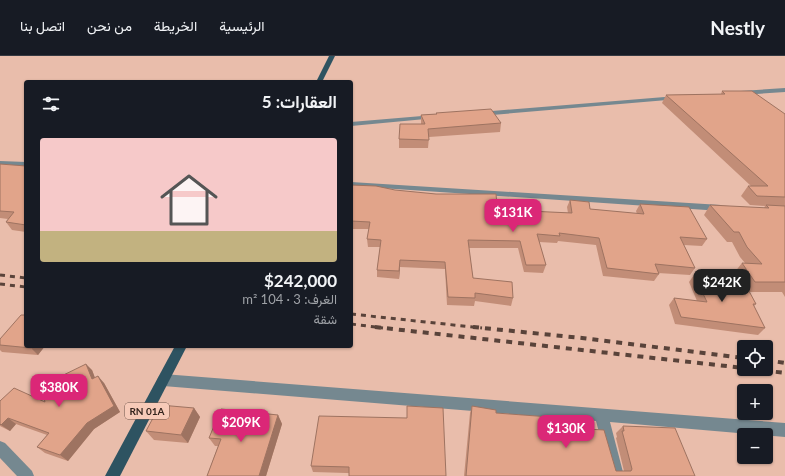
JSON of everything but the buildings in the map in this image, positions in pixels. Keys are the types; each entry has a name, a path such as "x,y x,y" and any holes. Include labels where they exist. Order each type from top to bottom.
{"main road":[{"path":"320,80 332,56"},
{"name":"RN 01A","path":"112,476 180,348"}],"street":[{"path":"732,94 785,90"},
{"path":"476,114 687,98"},
{"path":"353,124 445,116"},
{"path":"0,163 24,164"},
{"path":"353,184 731,209"},
{"path":"163,380 785,430"},
{"path":"601,415 617,476"},
{"path":"0,448 27,476"}],"railway":[{"path":"0,275 24,278"},
{"path":"0,284 24,287"},
{"path":"353,314 482,328"},
{"path":"353,324 375,327"},
{"path":"375,327 737,367"},
{"path":"375,327 383,328"},
{"path":"473,327 582,338 737,357"},
{"path":"773,361 785,363"},
{"path":"773,372 785,373"}]}
